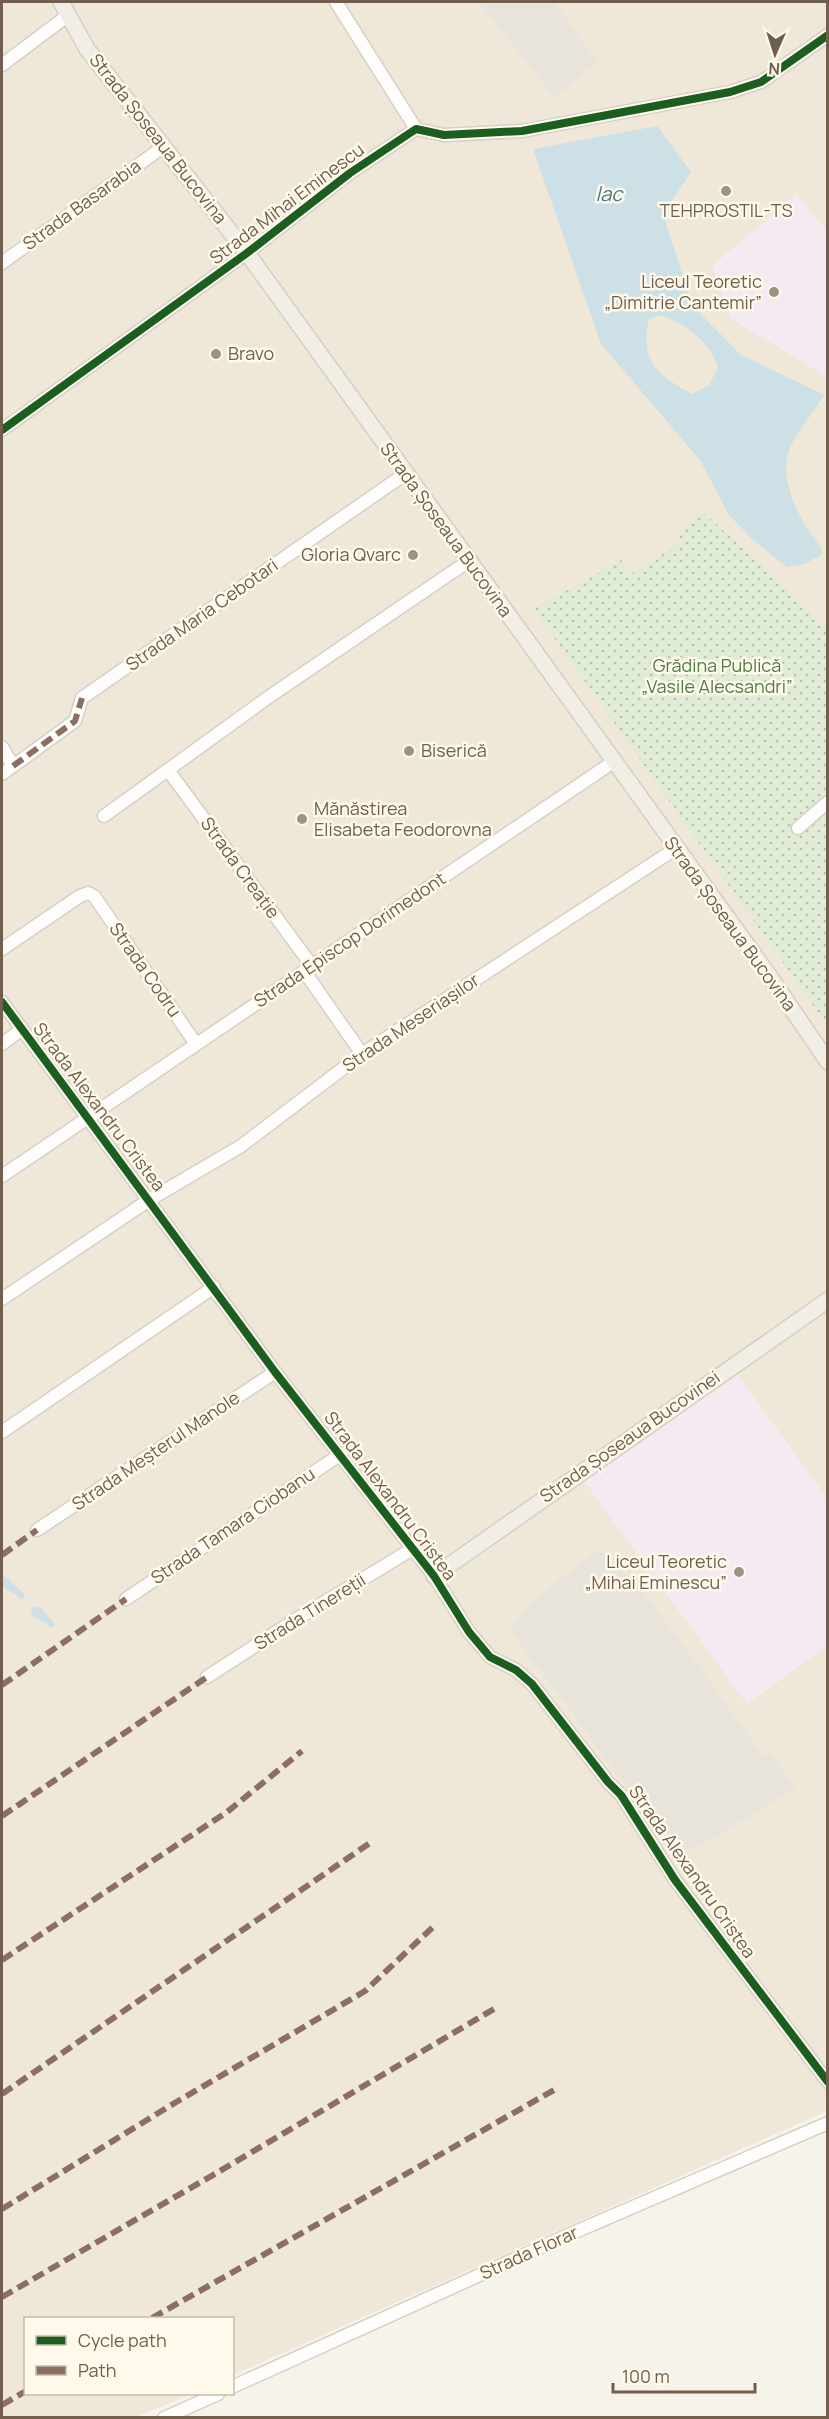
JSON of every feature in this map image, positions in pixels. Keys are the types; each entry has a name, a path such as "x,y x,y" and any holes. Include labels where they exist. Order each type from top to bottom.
{"main road":[{"name":"Strada Șoseaua Bucovina","path":"61,2 87,49 247,253 405,474 470,560 828,1062"},
{"name":"Strada Șoseaua Bucovinei","path":"434,1576 828,1300"}],"street":[{"path":"336,2 416,129 444,135 522,131 730,92 761,82 828,36"},
{"path":"2,65 67,16"},
{"name":"Strada Mihai Eminescu","path":"2,430 247,253 350,173 416,129"},
{"name":"Strada Basarabia","path":"2,263 163,147"},
{"name":"Strada Maria Cebotari","path":"2,774 75,722 82,698 405,474"},
{"path":"104,816 470,560"},
{"path":"2,747 13,766"},
{"name":"Strada Episcop Dorimedont","path":"2,1176 613,762"},
{"name":"Strada Creație","path":"168,770 308,969 362,1054"},
{"path":"798,828 828,801"},
{"name":"Strada Meseriașilor","path":"2,1299 149,1200 241,1146 362,1054 675,849"},
{"name":"Strada Codru","path":"2,949 80,896 88,894 94,896 196,1044"},
{"name":"Strada Alexandru Cristea","path":"2,1002 214,1287 274,1372 414,1548 476,1640 490,1656 516,1670 532,1684 608,1782 621,1795 675,1880 828,2082"},
{"path":"2,1044 22,1029"},
{"path":"2,1432 214,1287"},
{"name":"Strada Meșterul Manole","path":"38,1530 274,1372"},
{"name":"Strada Tamara Ciobanu","path":"126,1599 341,1454"},
{"name":"Strada Tinereții","path":"207,1677 295,1620 414,1548"},
{"name":"Strada Florar","path":"234,2386 568,2235 828,2123"},
{"path":"164,2418 216,2395"}],"shaded area":[{"path":"2,2 827,2 827,2111 234,2375 234,2317 24,2317 24,2395 189,2395 136,2417 2,2418"},
{"path":"479,2 555,2 598,63 554,97"},
{"name":"Liceul Teoretic „Dimitrie Cantemir”","path":"796,194 827,230 827,377 730,318 712,266"},
{"name":"Liceul Teoretic „Mihai Eminescu”","path":"738,1375 827,1498 827,1646 747,1704 583,1480"},
{"path":"599,1549 648,1597 762,1754 770,1753 795,1788 713,1839 677,1853 510,1630 530,1603"}],"green space":[{"name":"Grădina Publică „Vasile Alecsandri”","path":"704,513 787,589 827,631 827,1025 534,609 621,560 630,575 681,542 678,535"}],"water":[{"name":"lac","path":"657,126 691,172 663,214 692,305 741,355 824,395 792,444 786,462 789,489 807,528 822,548 821,555 804,564 787,567 754,541 729,515 700,460 601,344 533,149","holes":["658,315 695,334 709,350 718,368 709,385 692,394 670,381 654,366 649,357 647,346 649,320"]},
{"path":"2,1574 24,1594 23,1600 2,1586"},
{"path":"41,1607 55,1625 52,1628 32,1615 31,1610"}],"marked path":[{"path":"13,766 75,721 82,698"},
{"path":"2,1555 37,1530"},
{"path":"2,1685 126,1599"},
{"path":"2,1816 207,1677"},
{"path":"2,1960 227,1812 302,1751"},
{"path":"2,2094 370,1843"},
{"path":"2,2209 173,2104 365,1991 433,1927"},
{"path":"2,2297 499,2006"},
{"path":"154,2317 554,2090"},
{"path":"2,2405 24,2392"}],"cycle path":[{"path":"2,430 247,253 350,173 416,129 444,135 522,131 730,92 761,82 828,35"},
{"path":"2,1002 275,1372 434,1576 469,1632 490,1657 516,1670 532,1684 608,1782 621,1795 675,1880 828,2082"}],"place":[{"name":"TEHPROSTIL-TS","path":"726,191"},
{"name":"Liceul Teoretic „Dimitrie Cantemir”","path":"774,292"},
{"name":"Bravo","path":"216,354"},
{"name":"Gloria Qvarc","path":"413,555"},
{"name":"Biserică","path":"409,751"},
{"name":"Mănăstirea Elisabeta Feodorovna","path":"302,819"},
{"name":"Liceul Teoretic „Mihai Eminescu”","path":"739,1572"}]}
